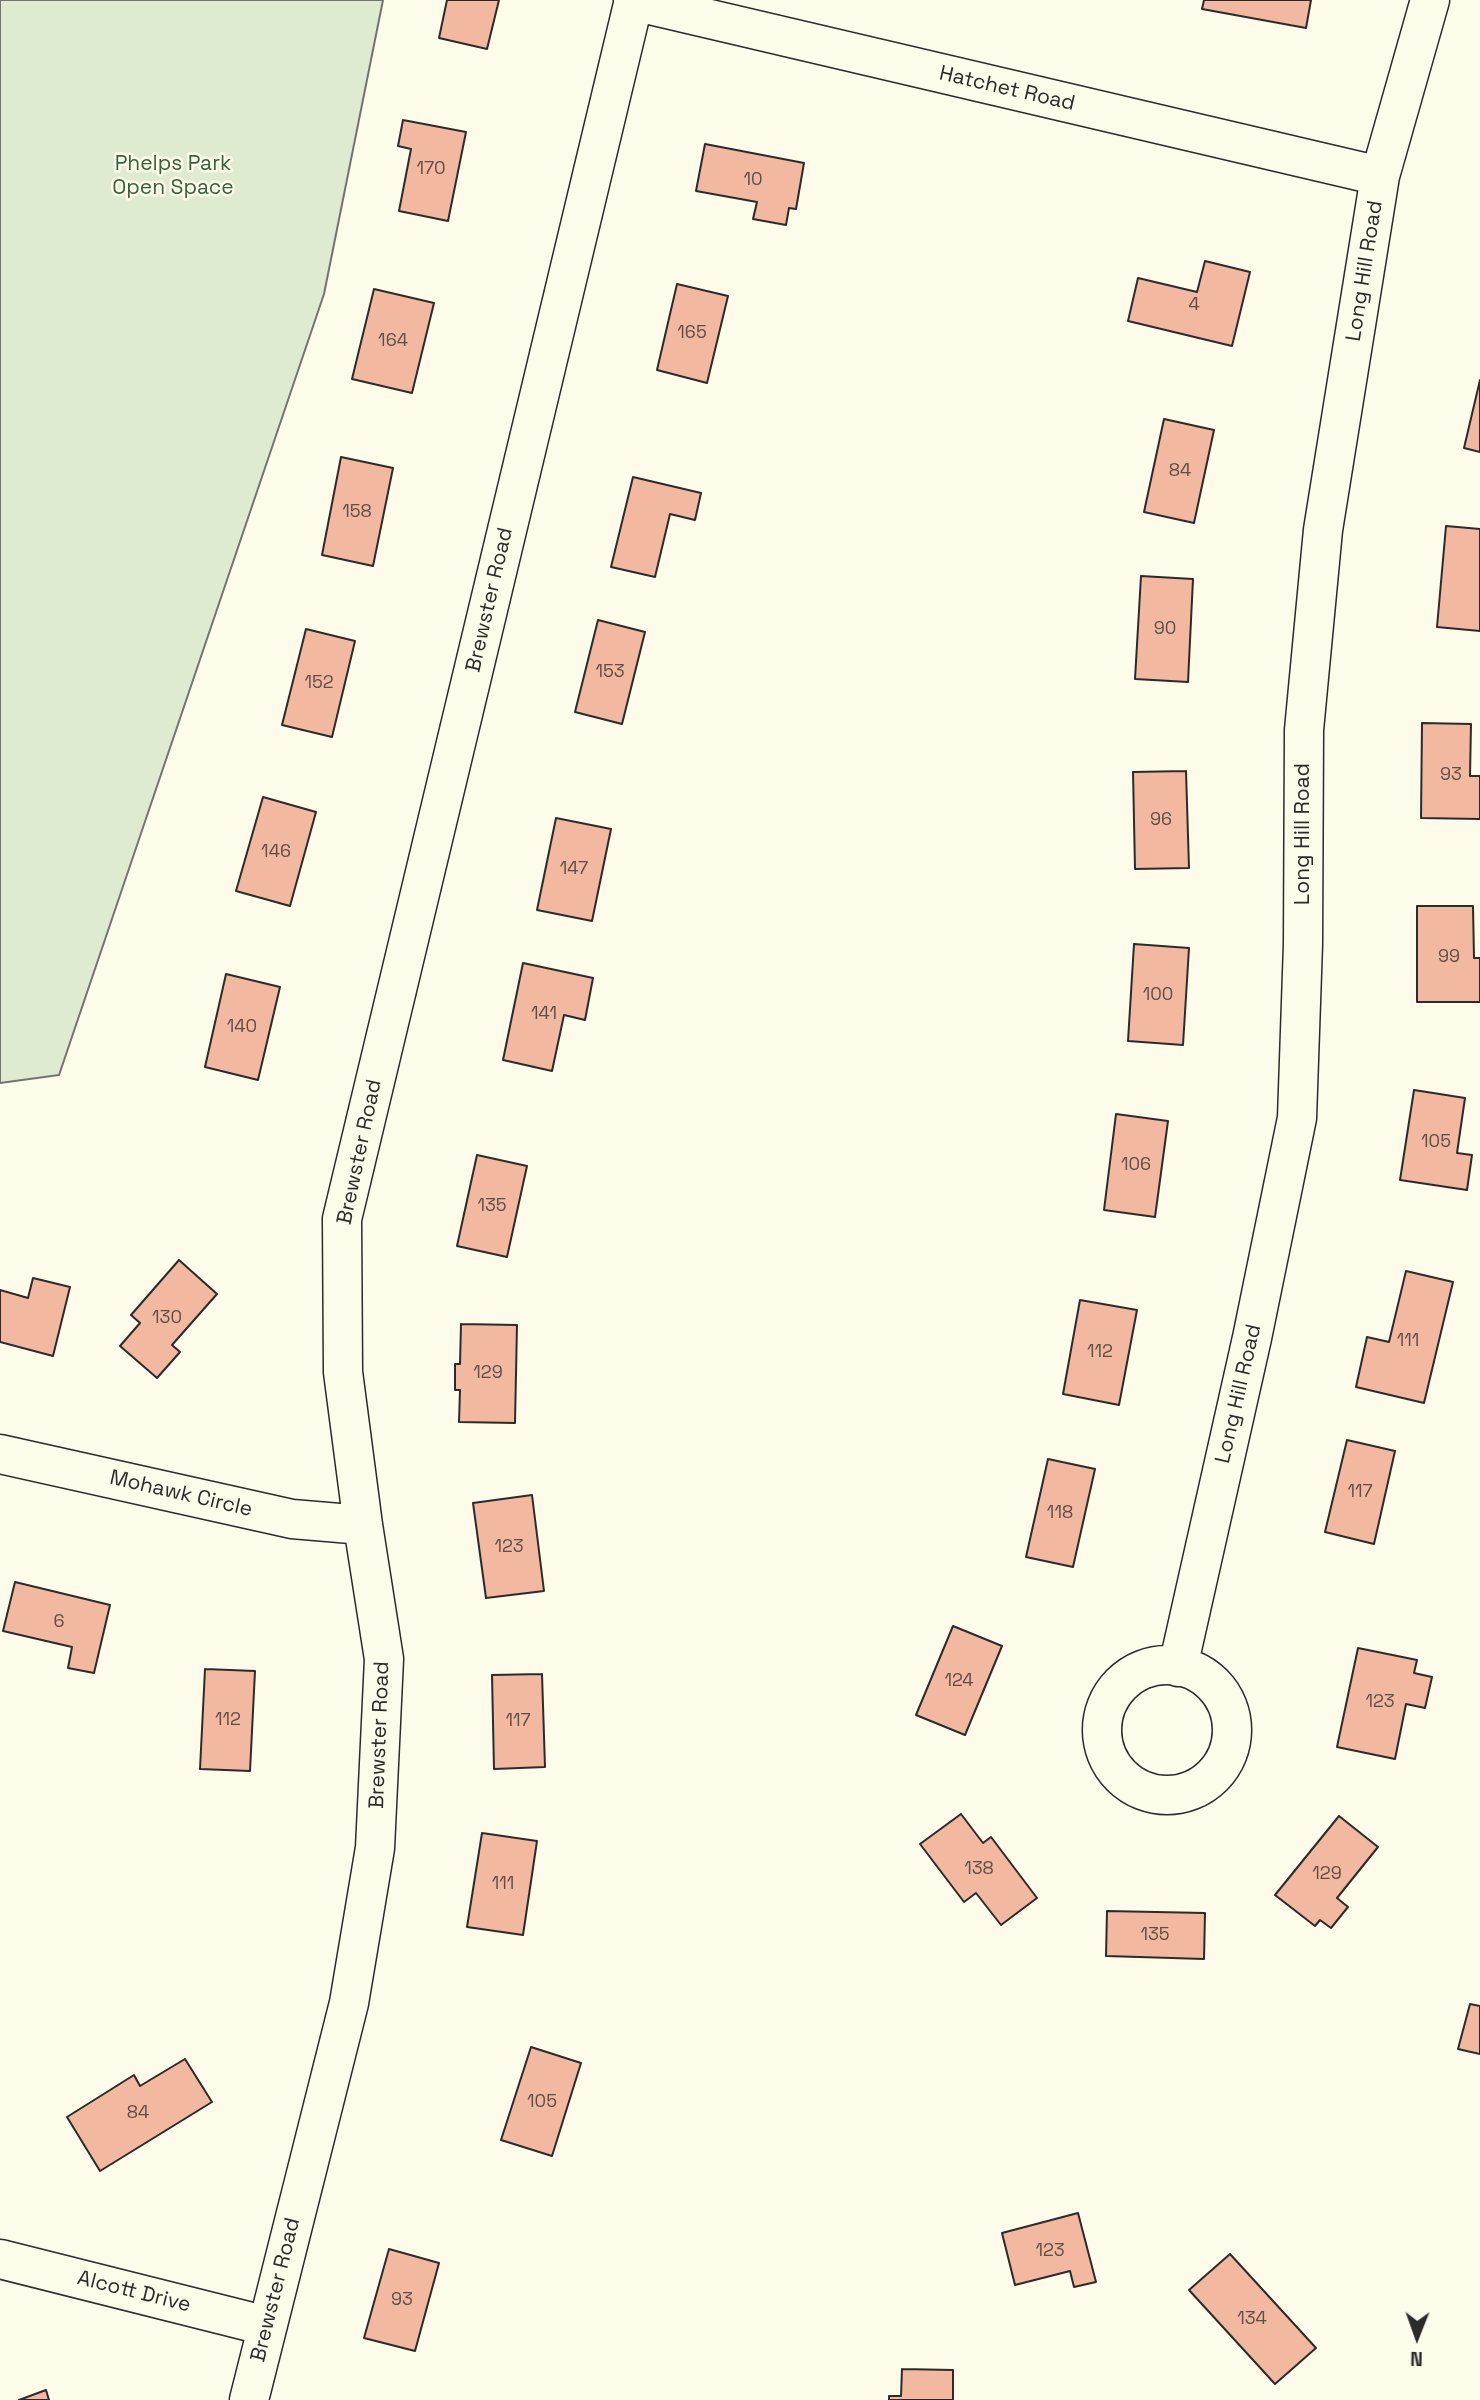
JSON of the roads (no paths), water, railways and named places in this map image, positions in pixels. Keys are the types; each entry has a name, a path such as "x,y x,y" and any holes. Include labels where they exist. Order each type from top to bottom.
{"street":[{"name":"Hatchet Road","path":"633,0 1380,176"},
{"name":"Brewster Road","path":"249,2400 349,2003 375,1848 384,1659 343,1371 342,1219 633,0"},
{"name":"Long Hill Road","path":"1178,1667 1252,1338 1297,1118 1303,944 1304,730 1323,530 1380,176 1430,0"},
{"name":"Mohawk Circle","path":"0,1454 292,1519 363,1525"},
{"name":"Alcott Drive","path":"0,2259 267,2326"}],"park label":[{"name":"Phelps Park Open Space","path":"173,176"}]}
